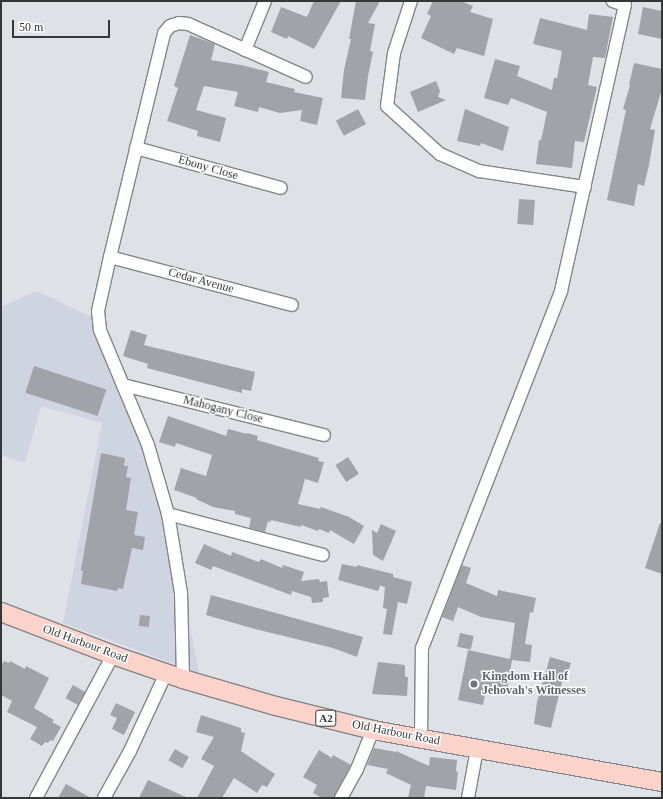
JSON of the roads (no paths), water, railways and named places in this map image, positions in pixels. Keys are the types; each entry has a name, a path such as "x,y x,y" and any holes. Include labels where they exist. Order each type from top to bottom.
{"main road":[{"name":"Old Harbour Road","path":"1,612 113,655 183,679 276,706 372,730 662,782"}],"street":[{"path":"245,50 265,1"},
{"path":"411,1 394,53 387,106 440,154 479,171 584,187"},
{"path":"421,739 422,648 561,291 625,5 613,1"},
{"path":"183,679 181,593 168,514 148,445 100,330 98,311 164,33 170,26 179,23 188,24 306,76"},
{"name":"Ebony Close","path":"136,148 281,188"},
{"name":"Cedar Avenue","path":"110,257 292,305"},
{"name":"Mahogany Close","path":"123,385 324,435"},
{"path":"168,514 323,555"},
{"path":"36,798 113,655"},
{"path":"104,798 130,751 166,673"},
{"path":"340,798 357,769 372,730"},
{"path":"468,798 477,749"}],"place":[{"name":"Kingdom Hall of Jehovah's Witnesses","path":"474,684"}]}
